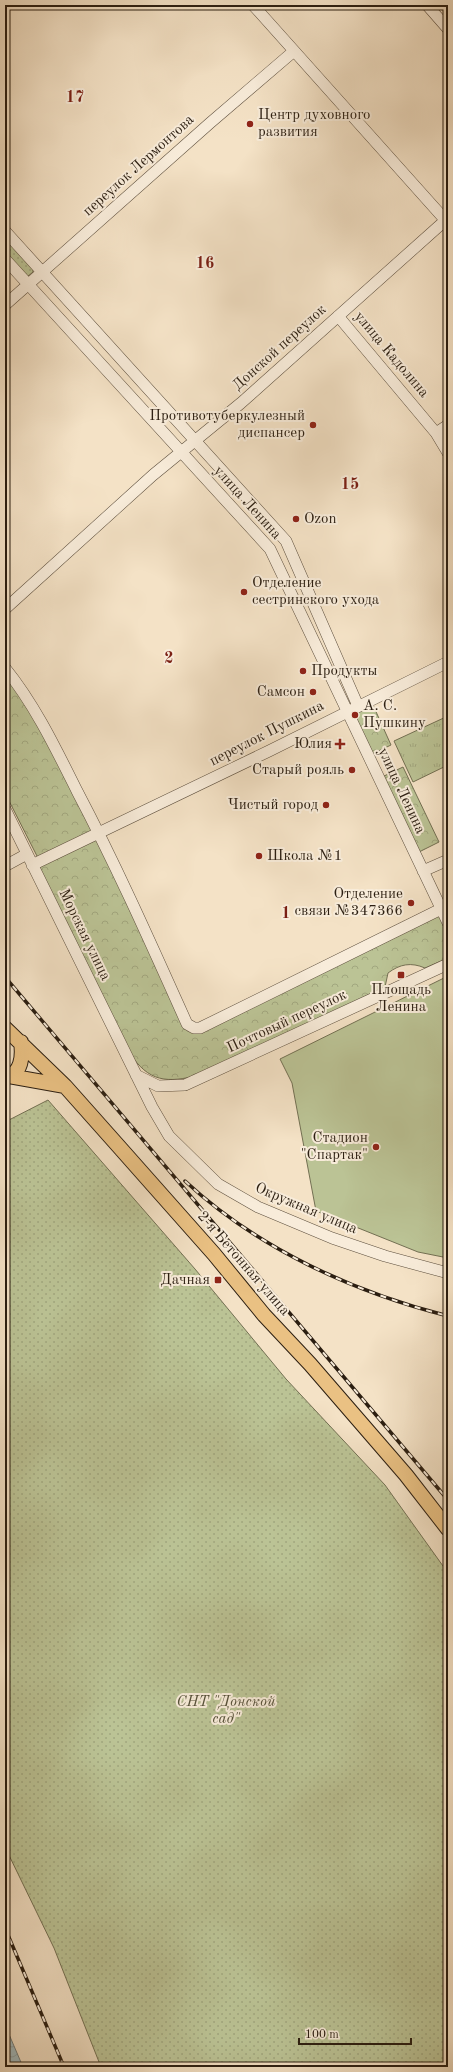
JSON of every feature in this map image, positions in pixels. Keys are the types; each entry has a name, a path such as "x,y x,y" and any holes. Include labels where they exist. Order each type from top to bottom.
{"main road":[{"name":"2-я Бетонная улица","path":"5,1028 21,1042 64,1086 406,1475 448,1529"},
{"path":"7,1076 21,1065 23,1053 21,1042"},
{"path":"7,1076 64,1086"}],"street":[{"path":"253,5 447,220"},
{"path":"426,5 448,29"},
{"name":"переулок Лермонтова","path":"5,305 210,123 294,51"},
{"name":"Донской переулок","path":"5,609 153,475 195,441 447,220"},
{"name":"улица Ленина","path":"5,231 286,541 358,706"},
{"name":"улица Ленина","path":"5,259 270,549 448,923"},
{"name":"улица Кадолина","path":"338,316 436,433 448,453"},
{"path":"436,433 448,425"},
{"name":"переулок Пушкина","path":"32,865 99,834 448,662"},
{"path":"5,668 24,692 99,834 187,1024 194,1028 200,1028 442,909"},
{"name":"Морская улица","path":"5,809 136,1075"},
{"path":"5,866 27,854"},
{"path":"423,872 448,860"},
{"name":"Почтовый переулок","path":"136,1075 158,1086 185,1085 448,964"},
{"name":"Окружная улица","path":"136,1075 169,1136 218,1184 258,1207 313,1231 385,1256 448,1273"}],"green space":[{"path":"5,236 33,268 33,272 28,276 5,256"},
{"path":"5,670 26,694 95,830 38,858 5,793"},
{"path":"373,705 391,745 372,754 352,715"},
{"path":"448,716 448,765 413,782 394,741"},
{"path":"403,767 439,842 419,852 382,777"},
{"path":"96,839 191,1031 440,914 448,930 448,958 425,968 415,965 401,966 388,973 385,987 200,1075 178,1079 160,1078 144,1070 129,1052 40,869 40,866"},
{"name":"Стадион \"Спартак\"","path":"448,976 448,1258 418,1252 316,1211 292,1083 280,1059"},
{"name":"СНТ \"Донской сад\"","path":"48,1100 195,1269 286,1379 385,1485 448,1573 448,2067 101,2067 54,1948 5,1847 5,1122"}],"water":[{"path":"5,2025 23,2067 5,2067"}],"railway":[{"path":"5,977 448,1500"},
{"path":"185,1181 213,1205 243,1227 308,1265 377,1294 448,1316"},
{"path":"5,1928 64,2067"}],"place":[{"name":"Центр духовного развития","path":"250,124"},
{"name":"Противотуберкулезный диспансер","path":"313,425"},
{"name":"Ozon","path":"296,519"},
{"name":"Отделение сестринского ухода","path":"244,592"},
{"name":"Продукты","path":"303,671"},
{"name":"Самсон","path":"313,692"},
{"name":"А. С. Пушкину","path":"355,715"},
{"name":"Юлия","path":"340,744"},
{"name":"Старый рояль","path":"352,770"},
{"name":"Чистый город","path":"326,805"},
{"name":"Школа №1","path":"259,856"},
{"name":"Отделение связи №347366","path":"411,903"},
{"name":"Площадь Ленина","path":"401,975"},
{"name":"Стадион \"Спартак\"","path":"376,1147"},
{"name":"Дачная","path":"218,1280"}],"district":[{"name":"17","path":"75,98"},
{"name":"16","path":"205,264"},
{"name":"15","path":"350,485"},
{"name":"2","path":"169,659"},
{"name":"1","path":"286,914"}]}
